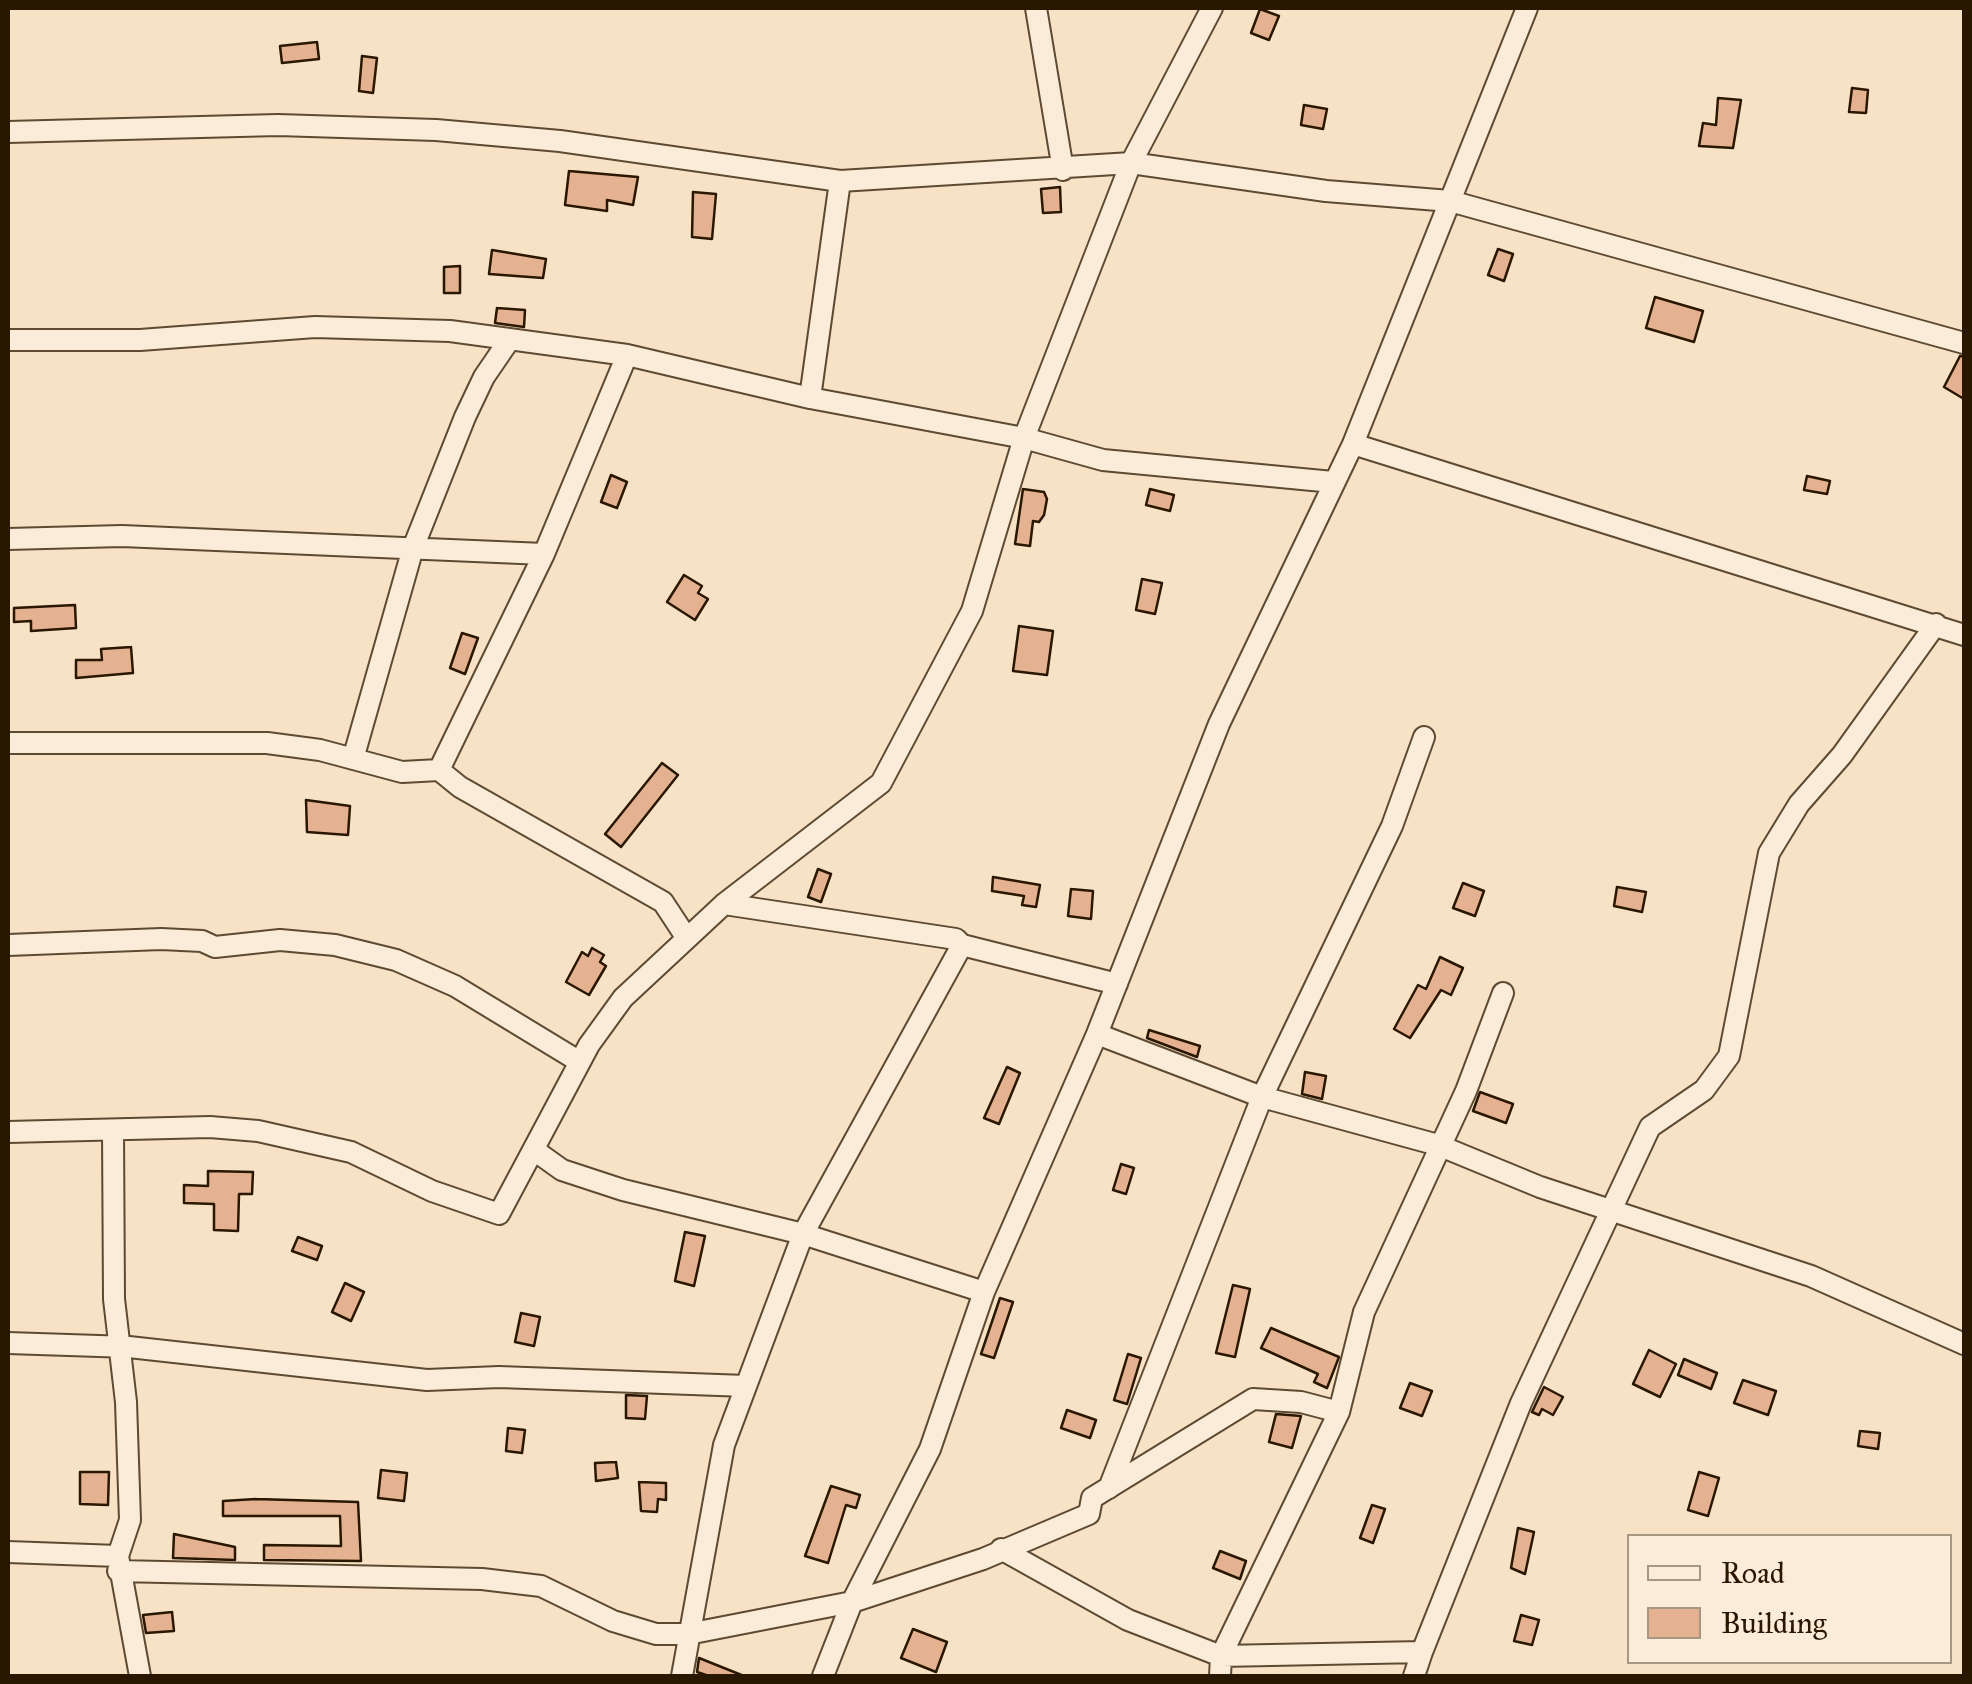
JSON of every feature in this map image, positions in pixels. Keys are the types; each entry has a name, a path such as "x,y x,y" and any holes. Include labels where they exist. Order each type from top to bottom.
{"street":[{"path":"1036,8 1063,170"},
{"path":"8,1132 210,1127 304,1140 351,1152 432,1191 499,1214 580,1062 623,998 724,904 881,783 972,611 1024,438 1131,163 1212,8"},
{"path":"822,1676 852,1602 930,1449 984,1292 1097,1034 1219,724 1353,444 1528,8"},
{"path":"8,132 278,125 436,130 560,141 840,181 1131,163 1326,191 1450,200 1964,342"},
{"path":"810,398 840,181"},
{"path":"8,340 140,340 315,328 450,331 627,355 810,398 1024,438 1103,460 1334,482"},
{"path":"353,759 413,548 464,417 510,338"},
{"path":"440,770 544,554 627,355"},
{"path":"1353,444 1964,635"},
{"path":"8,539 122,536 544,554"},
{"path":"1414,1676 1521,1403 1650,1127 1704,1090 1729,1056 1769,852 1799,804 1842,755 1936,624"},
{"path":"1109,1488 1262,1097 1392,826 1424,737"},
{"path":"8,742 267,743 402,772 440,770 460,787 663,902 686,937"},
{"path":"724,904 956,940 962,945 1117,984"},
{"path":"8,946 128,939 202,941 215,947 280,940 336,945 396,960 456,986 580,1062"},
{"path":"682,1676 724,1445 803,1234 962,945"},
{"path":"1221,1666 1339,1412 1364,1312 1466,1090 1503,993"},
{"path":"1097,1034 1262,1097 1438,1144 1540,1187 1811,1276 1964,1344"},
{"path":"113,1132 114,1299 122,1348 130,1520 118,1564 140,1676"},
{"path":"534,1150 562,1170 624,1190 803,1234 984,1292"},
{"path":"8,1343 122,1348 428,1380 499,1377 746,1386"},
{"path":"8,1552 118,1564 482,1578 541,1586 635,1628 688,1634 852,1602 1089,1514 1092,1498 1253,1398 1301,1402 1339,1412"},
{"path":"1001,1549 1128,1620 1221,1666 1422,1652"}],"building":[{"path":"1260,9 1279,16 1269,40 1251,33"},
{"path":"317,42 319,59 282,63 280,46"},
{"path":"362,56 377,58 373,93 359,91"},
{"path":"1852,88 1868,90 1866,113 1849,112"},
{"path":"1718,98 1741,100 1733,148 1699,146 1703,123 1716,125"},
{"path":"1304,105 1327,109 1323,129 1301,125"},
{"path":"569,171 638,177 633,205 607,200 607,211 565,205"},
{"path":"1060,187 1061,212 1043,213 1041,189"},
{"path":"693,192 716,194 712,239 692,237"},
{"path":"1498,249 1513,254 1504,281 1488,275"},
{"path":"492,250 546,259 543,278 489,274"},
{"path":"460,266 460,293 444,293 444,267"},
{"path":"1655,297 1703,311 1694,342 1646,328"},
{"path":"497,308 525,310 524,327 495,323"},
{"path":"1960,356 1964,356 1964,399 1944,387"},
{"path":"611,475 627,482 617,508 601,502"},
{"path":"1807,476 1830,481 1827,494 1804,490"},
{"path":"1023,489 1044,492 1047,499 1044,515 1039,522 1033,521 1030,546 1015,544"},
{"path":"1150,489 1174,495 1170,511 1146,505"},
{"path":"684,575 702,586 698,593 708,599 695,620 667,602"},
{"path":"1142,579 1162,583 1155,614 1136,610"},
{"path":"75,605 76,628 31,631 31,621 14,622 14,608"},
{"path":"1019,626 1053,631 1047,675 1013,671"},
{"path":"462,633 478,638 465,674 450,668"},
{"path":"131,647 133,673 76,678 76,660 102,660 101,649"},
{"path":"662,763 678,775 621,847 605,834"},
{"path":"306,800 350,806 348,835 307,832"},
{"path":"818,869 831,874 821,902 808,897"},
{"path":"993,877 1040,885 1036,907 1022,905 1024,896 992,891"},
{"path":"1463,883 1484,891 1475,916 1453,908"},
{"path":"1617,887 1646,892 1642,912 1614,906"},
{"path":"1071,889 1093,891 1091,919 1068,916"},
{"path":"592,948 604,955 600,962 606,966 589,995 566,982 582,952 588,956"},
{"path":"1440,957 1463,968 1451,995 1441,990 1410,1038 1394,1029 1418,985 1426,989"},
{"path":"1149,1030 1200,1046 1197,1057 1147,1038"},
{"path":"1007,1067 1020,1073 999,1124 984,1118"},
{"path":"1305,1072 1326,1076 1322,1099 1302,1094"},
{"path":"1480,1092 1513,1104 1506,1123 1473,1111"},
{"path":"1121,1164 1134,1168 1126,1194 1113,1190"},
{"path":"208,1171 253,1172 252,1194 239,1194 238,1231 214,1230 214,1204 184,1203 184,1185 208,1186"},
{"path":"685,1232 705,1236 694,1286 675,1281"},
{"path":"298,1237 322,1246 317,1260 292,1251"},
{"path":"345,1283 364,1292 351,1321 332,1312"},
{"path":"1233,1285 1250,1289 1235,1357 1216,1353"},
{"path":"1000,1298 1013,1302 994,1358 981,1354"},
{"path":"521,1313 540,1317 534,1346 515,1342"},
{"path":"1271,1328 1339,1357 1327,1388 1314,1382 1318,1374 1261,1348"},
{"path":"1649,1350 1676,1364 1660,1397 1633,1384"},
{"path":"1128,1354 1141,1358 1127,1404 1114,1400"},
{"path":"1684,1359 1717,1373 1711,1389 1678,1375"},
{"path":"1743,1380 1776,1391 1768,1415 1734,1403"},
{"path":"1410,1383 1432,1391 1422,1416 1400,1408"},
{"path":"1544,1387 1563,1397 1553,1415 1542,1409 1539,1415 1532,1412"},
{"path":"626,1395 647,1396 645,1419 626,1418"},
{"path":"1067,1410 1096,1420 1090,1438 1061,1428"},
{"path":"1276,1414 1301,1416 1292,1448 1269,1442"},
{"path":"508,1428 525,1430 522,1453 506,1451"},
{"path":"1860,1431 1880,1433 1878,1449 1858,1446"},
{"path":"616,1462 618,1478 596,1481 595,1463"},
{"path":"381,1470 407,1473 404,1501 378,1498"},
{"path":"80,1472 109,1472 108,1505 80,1504"},
{"path":"1699,1472 1719,1478 1708,1516 1688,1510"},
{"path":"639,1482 666,1483 666,1500 658,1499 657,1512 641,1511"},
{"path":"831,1486 860,1495 856,1508 846,1505 828,1563 805,1556"},
{"path":"223,1501 358,1502 361,1561 264,1560 264,1545 341,1546 340,1516 223,1516"},
{"path":"1372,1505 1385,1509 1373,1543 1360,1538"},
{"path":"1518,1528 1534,1532 1525,1574 1511,1568"},
{"path":"174,1534 235,1547 235,1560 173,1558"},
{"path":"1220,1551 1246,1561 1240,1579 1213,1568"},
{"path":"172,1612 174,1631 146,1633 143,1615"},
{"path":"1521,1615 1539,1620 1532,1645 1514,1641"},
{"path":"913,1629 947,1642 936,1672 901,1658"},
{"path":"699,1658 744,1676 697,1672"}]}
